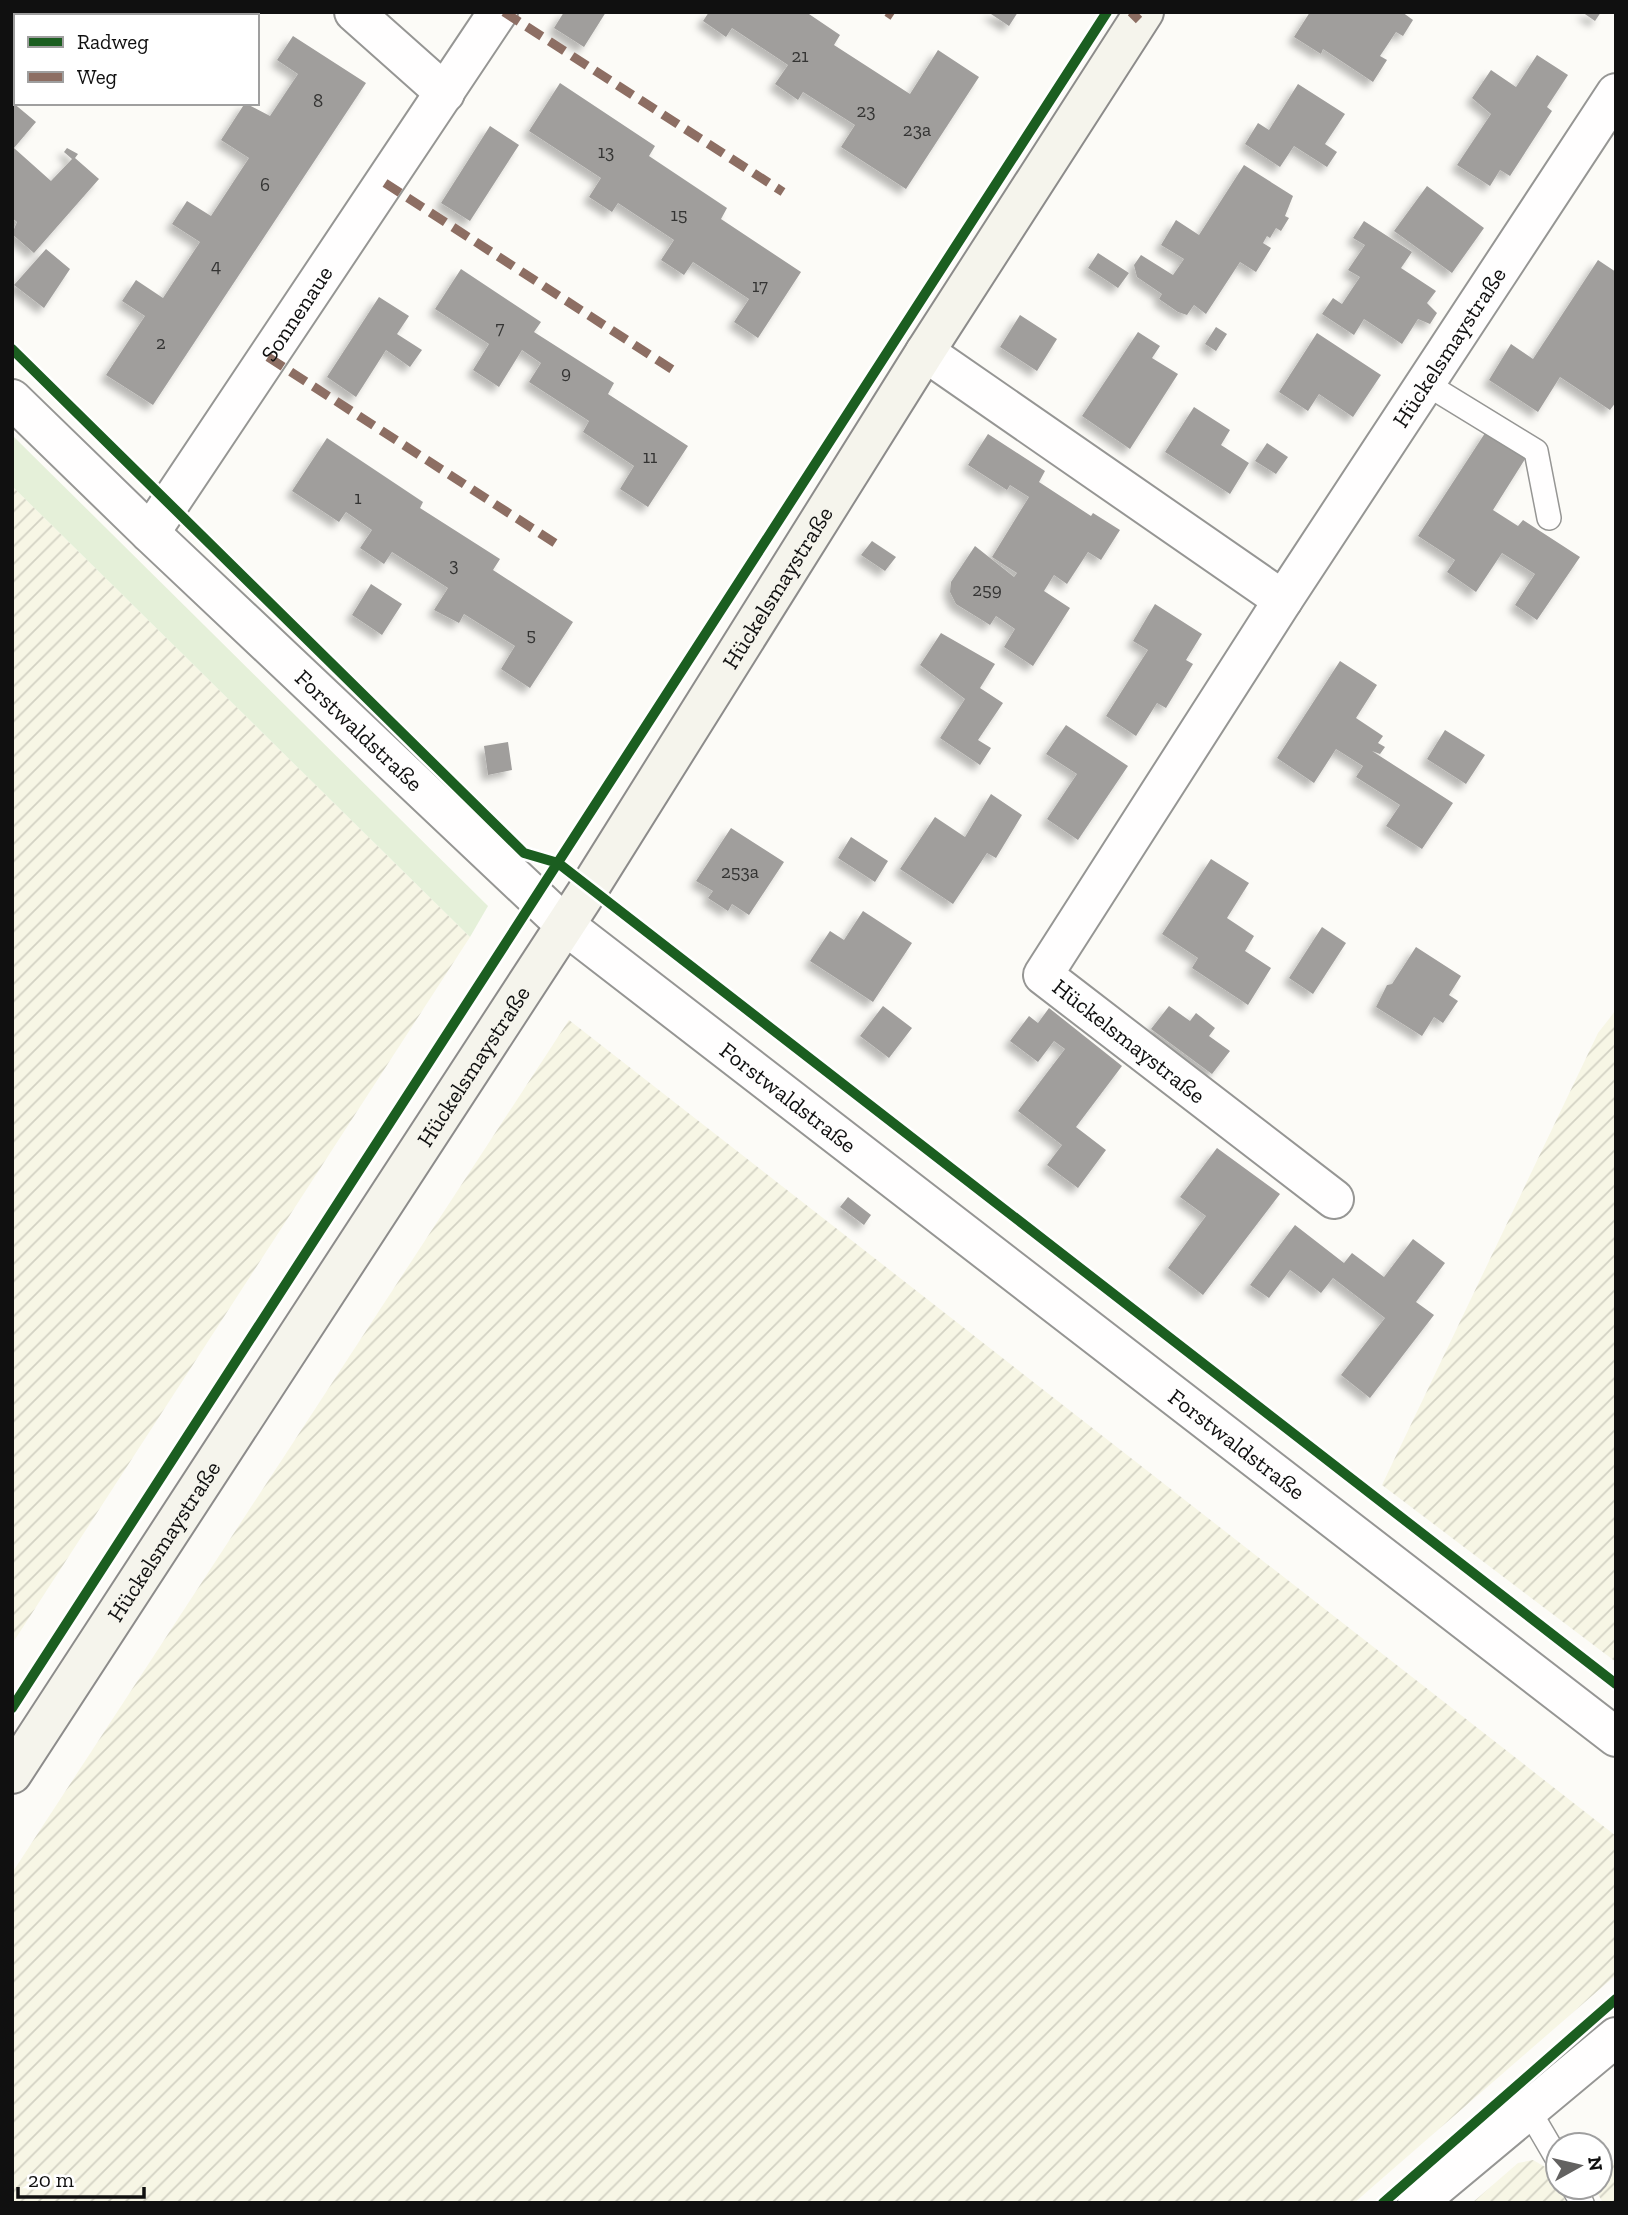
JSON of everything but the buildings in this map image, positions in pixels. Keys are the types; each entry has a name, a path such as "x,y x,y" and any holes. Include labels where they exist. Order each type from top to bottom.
{"main road":[{"name":"Hückelsmaystraße","path":"12,1774 565,925 925,352 1144,12"}],"street":[{"path":"354,12 445,93"},
{"name":"Sonnenaue","path":"149,533 498,12"},
{"name":"Hückelsmaystraße","path":"1334,1199 1044,975 1283,600 1616,93"},
{"path":"925,352 1283,600"},
{"name":"Forstwaldstraße","path":"12,399 149,533 565,925 1616,1737"},
{"path":"1417,2203 1527,2107 1616,2037"}],"lane":[{"path":"1425,383 1536,451 1549,518"},
{"path":"1527,2107 1544,2136"}],"green space":[{"path":"12,435 488,906 470,937 12,486"},
{"path":"12,486 470,937 12,1644"},
{"path":"1616,1010 1616,1662 1382,1485 1598,1033"},
{"path":"569,1020 1616,1836 1616,1975 1354,2203 12,2203 12,1873"},
{"path":"1533,2160 1544,2166 1544,2201 1567,2203 1472,2203 1518,2163"},
{"path":"1616,2161 1616,2203 1603,2203 1602,2201 1614,2201"}],"marked path":[{"path":"504,12 783,192"},
{"path":"887,12 893,16"},
{"path":"1131,12 1139,20"},
{"path":"385,183 673,370"},
{"path":"268,357 561,547"}],"cycle path":[{"path":"12,1708 1107,12"},
{"path":"12,349 524,853 558,863 1616,1684"},
{"path":"1383,2203 1616,1999"}]}
